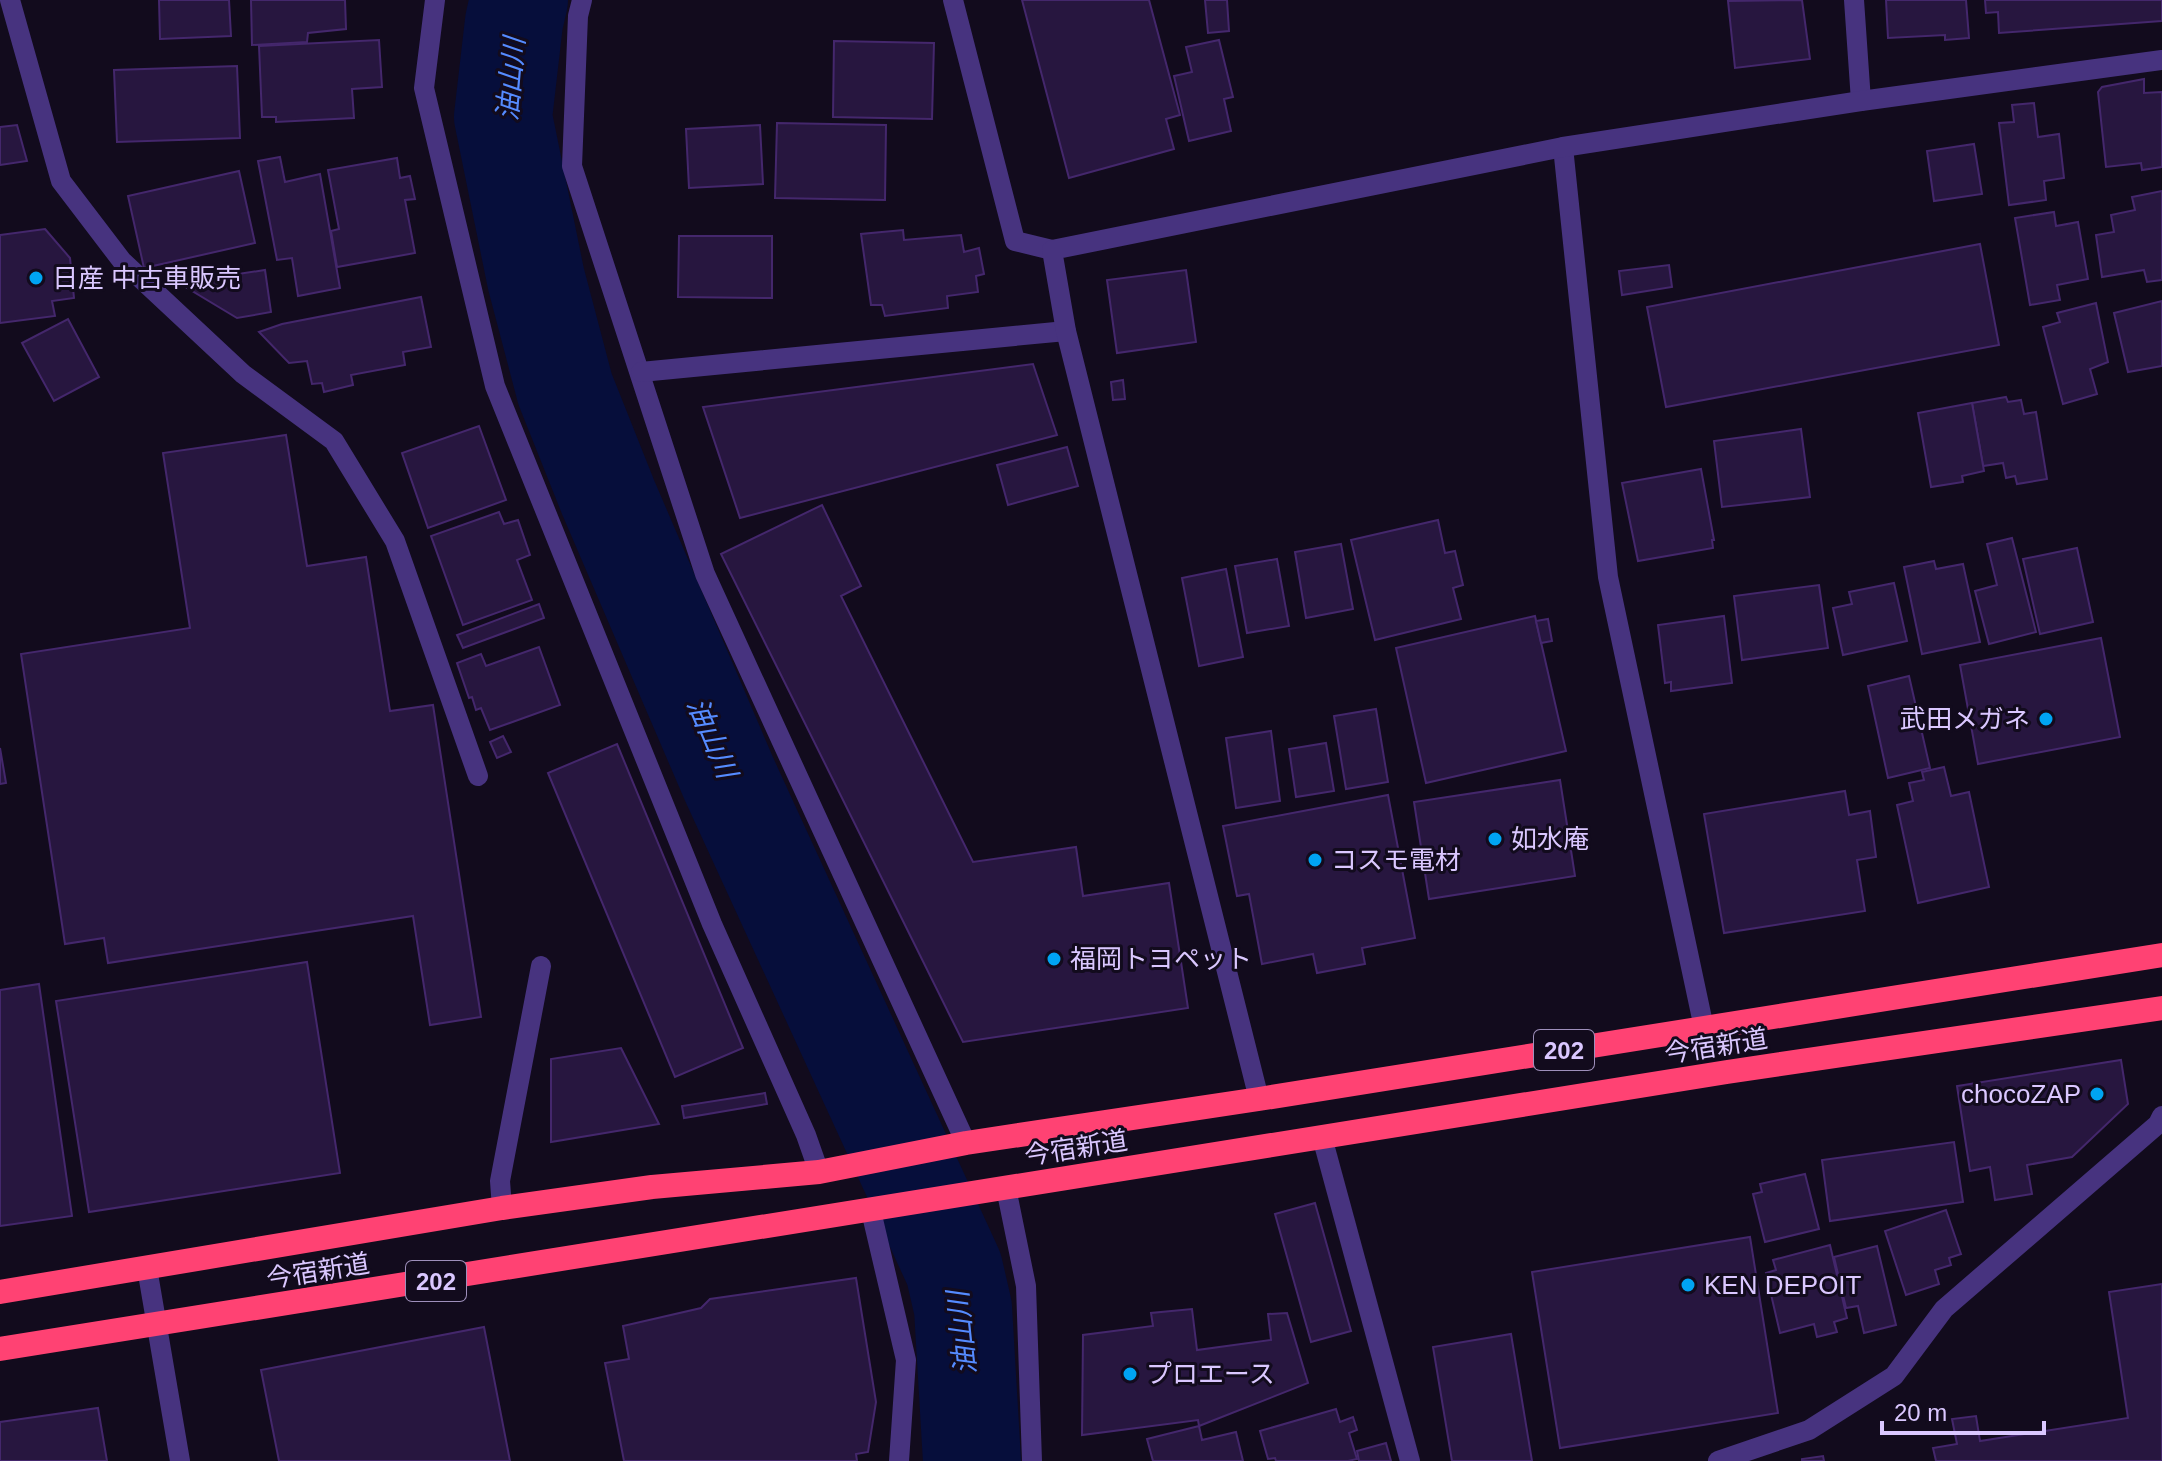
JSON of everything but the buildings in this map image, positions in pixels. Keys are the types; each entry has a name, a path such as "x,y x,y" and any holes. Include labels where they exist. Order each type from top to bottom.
{"highway":[{"name":"今宿新道","path":"0,1292 502,1208 652,1187 819,1172 966,1143 2162,955"},
{"name":"今宿新道","path":"0,1349 1727,1072 2162,1008"}],"street":[{"path":"10,0 61,181 122,261 243,374 334,441 395,541 478,776"},
{"path":"435,0 424,88 495,386 712,924 806,1135 819,1172"},
{"path":"582,0 578,16 572,166 705,574 966,1143"},
{"path":"953,0 1015,241 1052,250 1563,147 1861,101 2162,60"},
{"path":"1854,0 1861,101"},
{"path":"1563,147 1608,577 1704,1028"},
{"path":"1052,250 1066,331 1259,1099"},
{"path":"641,372 1066,331"},
{"path":"502,1208 500,1181 541,966"},
{"path":"1718,1461 1809,1430 1894,1376 1944,1309 2158,1124 2162,1116"},
{"path":"1322,1137 1410,1461"},
{"path":"1006,1188 1026,1286 1032,1461"},
{"path":"871,1211 906,1360 899,1461"},
{"path":"147,1268 180,1461"}],"waterway":[{"name":"油山川","path":"519,0 503,117 536,279 565,389 729,779 954,1269 963,1308 972,1461"}],"place":[{"name":"日産 中古車販売","path":"36,278"},
{"name":"武田メガネ","path":"2046,719"},
{"name":"如水庵","path":"1495,839"},
{"name":"コスモ電材","path":"1315,860"},
{"name":"福岡トヨペット","path":"1054,959"},
{"name":"chocoZAP","path":"2097,1094"},
{"name":"KEN DEPOIT","path":"1688,1285"},
{"name":"プロエース","path":"1130,1374"}]}
